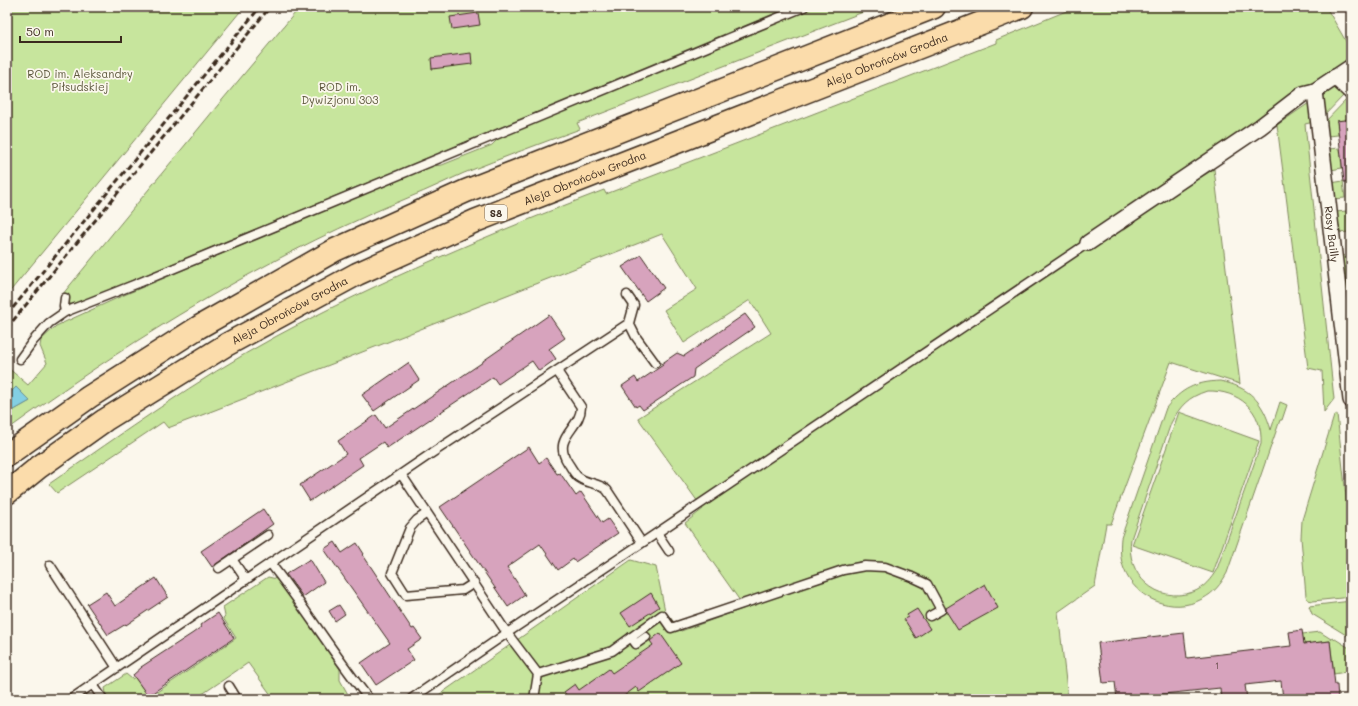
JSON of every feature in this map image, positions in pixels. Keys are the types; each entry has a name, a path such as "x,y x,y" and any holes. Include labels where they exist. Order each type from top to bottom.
{"highway":[{"path":"7,455 88,397 199,327 335,250 466,191 934,7"},
{"name":"Aleja Obrońców Grodna","path":"7,493 39,467 105,420 212,353 357,274 475,221 1022,7"}],"street":[{"path":"1088,243 1260,127 1303,94 1315,91 1351,67"},
{"path":"1335,77 1351,92"},
{"name":"Rosy Bailly","path":"1315,91 1346,317 1351,400"}],"lane":[{"path":"20,359 49,323 65,312 804,7"},
{"path":"411,699 1088,243"},
{"path":"71,699 401,474 629,323 634,305 627,295"},
{"path":"65,298 65,312"},
{"path":"629,323 636,337 655,363"},
{"path":"557,371 581,407 579,416 563,443 564,456 576,475 582,480 602,486 607,490 642,543"},
{"path":"401,474 507,633 538,674 534,699"},
{"path":"427,513 417,520 410,528 392,573 406,595 463,590 474,583"},
{"path":"657,533 669,551"},
{"path":"218,568 268,535"},
{"path":"232,559 246,580"},
{"path":"270,563 297,598 334,652 369,699"},
{"path":"50,565 117,668"},
{"path":"538,674 612,652 662,615 671,628 843,570 865,566 885,567 926,584 941,610 930,616"},
{"path":"631,637 636,644 646,637"},
{"path":"93,685 103,699"},
{"path":"229,686 238,699"}],"green space":[{"name":"ROD im. Aleksandry Piłsudskiej","path":"7,7 244,7 7,295"},
{"name":"ROD im. Dywizjonu 303","path":"300,7 790,7 80,302 69,303 69,299 68,300 62,295"},
{"path":"815,7 876,7 577,123 580,129 464,173 374,212 315,240 224,289 135,342 7,430 7,414 30,401 16,387 7,396 7,367 28,385 47,363 40,346 41,340 56,326 124,295 392,182 432,166 442,165 492,145 500,137"},
{"path":"1076,7 1326,7 1351,50 1351,62 1155,206 1214,169 1240,384 1171,362 1111,524 1106,524 1095,586 1058,612 1068,699 433,699 631,560 656,567 665,611 681,631 745,608 685,523 703,509 638,418 771,333 750,300 684,343 664,310 697,289 662,234 168,428 163,422 57,493 49,484 188,389 217,371 275,337 355,296 437,258 562,206 604,190 606,194 996,43 996,40"},
{"path":"1335,87 1344,95 1322,118 1320,96"},
{"path":"1348,98 1351,100 1351,118 1348,118 1348,120 1337,121 1338,135 1327,136 1323,124"},
{"path":"1309,103 1311,104 1314,122 1305,124 1334,399 1324,412 1322,371 1308,368 1277,125"},
{"path":"1340,148 1342,168 1331,170 1328,149"},
{"path":"1343,181 1345,198 1333,199 1331,183"},
{"path":"1347,211 1349,232 1338,233 1335,212"},
{"path":"1339,251 1351,263 1351,303 1347,305"},
{"path":"1220,381 1247,391 1259,403 1264,411 1271,430 1280,402 1287,405 1282,420 1280,420 1225,577 1214,591 1202,599 1191,604 1167,604 1146,596 1129,580 1122,561 1120,550 1121,538 1166,408 1183,391 1196,385","holes":["1207,391 1219,392 1239,398 1247,404 1258,421 1261,432 1261,444 1215,573 1207,583 1193,592 1180,595 1167,594 1146,584 1138,575 1130,552 1131,539 1174,417 1185,403 1200,393"]},
{"path":"1179,412 1259,441 1213,573 1132,545"},
{"path":"1337,414 1351,542 1351,597 1313,601 1308,600 1306,596 1301,538 1302,520 1334,416"},
{"path":"268,577 277,579 285,588 340,669 340,680 350,698 354,699 274,699 248,663 198,697 198,699 107,699 105,688 126,674 132,679 135,677 148,696 153,693 154,694 236,638 223,618 225,616 223,607"},
{"path":"1351,601 1351,638 1312,614 1309,606"},
{"path":"1320,632 1331,639 1332,637 1351,649 1351,671 1334,674 1330,641 1304,644 1302,634"}],"water":[{"path":"16,387 30,401 7,414 7,396"}],"building":[{"path":"478,13 480,25 452,29 450,17"},
{"path":"471,53 472,64 432,69 431,58"},
{"path":"1351,119 1351,182 1344,182 1337,121"},
{"path":"641,255 664,288 646,301 622,267"},
{"path":"745,314 755,327 694,369 693,377 643,410 639,405 636,407 622,386 635,377 638,382 663,365 661,364 677,353 684,356"},
{"path":"549,315 565,338 549,349 556,359 539,371 532,361 498,384 493,377 387,448 383,442 359,458 363,465 310,501 300,485 346,454 338,441 376,415 385,428 483,362"},
{"path":"408,363 419,380 374,411 362,395"},
{"path":"529,447 539,463 546,458 557,474 560,473 576,496 581,492 602,523 608,519 618,533 575,562 573,559 558,570 540,544 507,567 525,595 508,607 440,507"},
{"path":"263,509 273,524 212,567 201,551"},
{"path":"335,542 342,553 357,543 364,554 363,555 412,629 414,628 422,639 407,649 414,660 376,685 361,663 390,643 324,549"},
{"path":"310,559 324,582 303,597 286,574"},
{"path":"156,578 168,597 108,635 87,604 106,592 115,606"},
{"path":"985,584 998,608 958,630 946,611 946,608"},
{"path":"651,593 659,607 630,626 621,613"},
{"path":"339,605 345,614 335,621 329,611"},
{"path":"917,609 930,629 916,638 904,619 908,617 907,615"},
{"path":"218,613 234,638 148,696 133,675 141,667 193,633 201,627 200,625"},
{"path":"1302,630 1304,644 1330,641 1338,699 1283,699 1281,681 1245,685 1247,699 1221,699 1220,688 1117,699 1115,682 1103,683 1098,643 1184,633 1187,658 1291,646 1289,632"},
{"path":"660,633 681,663 639,692 636,687 620,699 565,699 568,697 564,692 575,684 579,690 609,669 612,673 653,645 650,641"}],"railway":[{"path":"7,315 260,7"},
{"path":"7,328 270,7"}]}
